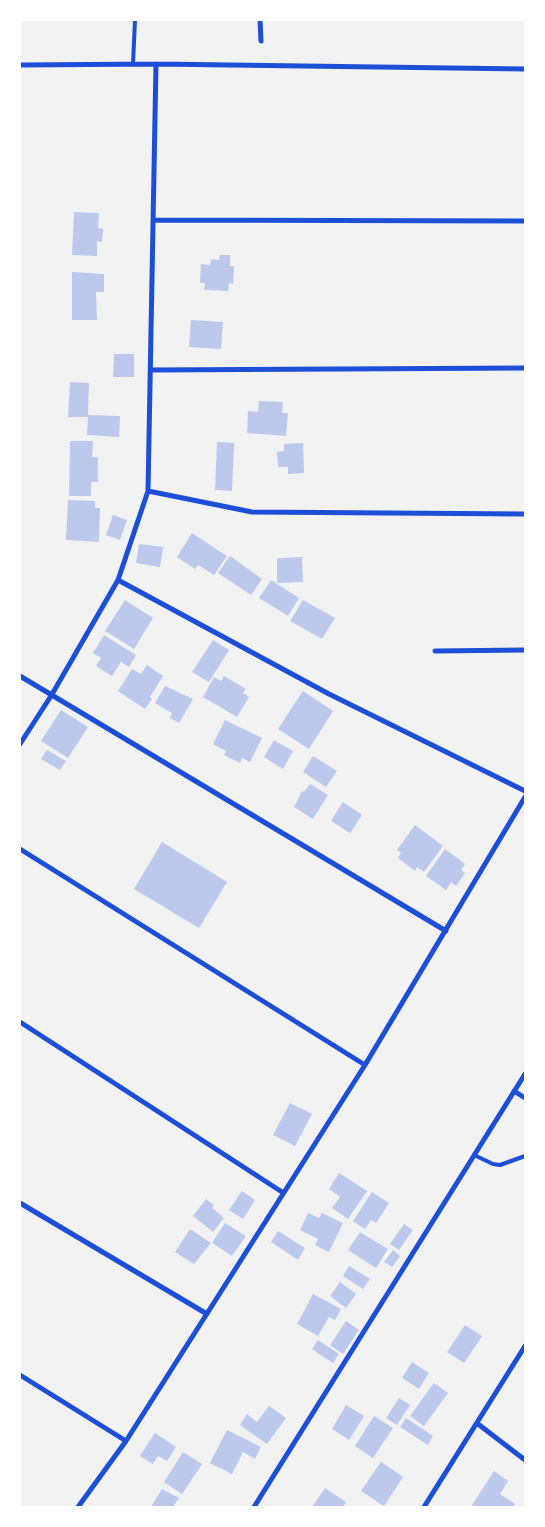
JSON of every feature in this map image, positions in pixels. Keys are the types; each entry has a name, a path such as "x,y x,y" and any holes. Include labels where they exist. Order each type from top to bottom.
{"street":[{"path":"260,20 261,41"},
{"path":"20,744 52,696 118,580 148,491 156,64"},
{"path":"20,65 156,64 525,69"},
{"path":"153,220 525,221"},
{"path":"150,370 525,368"},
{"path":"148,491 252,512 525,514"},
{"path":"118,580 329,694 525,791"},
{"path":"435,650 525,650"},
{"path":"20,676 446,931"},
{"path":"78,1507 126,1440 364,1065 525,797"},
{"path":"20,849 364,1065"},
{"path":"20,1022 282,1192"},
{"path":"254,1507 525,1074"},
{"path":"514,1091 525,1098"},
{"path":"20,1203 207,1314"},
{"path":"424,1507 478,1424 525,1346"},
{"path":"20,1375 126,1440"},
{"path":"478,1424 525,1460"}],"lane":[{"path":"133,64 135,20"},
{"path":"20,65 156,64"},
{"path":"474,1155 500,1165 525,1156"}],"building":[{"path":"74,212 99,213 98,228 103,229 102,242 97,241 97,256 72,255"},
{"path":"220,255 230,255 230,266 234,266 233,284 229,283 228,291 204,290 205,283 200,283 201,264 210,265 211,259 219,260"},
{"path":"72,272 104,274 104,292 96,292 97,320 72,320"},
{"path":"191,320 223,322 221,349 189,347"},
{"path":"114,354 134,354 134,377 113,377"},
{"path":"70,382 89,383 88,415 120,416 119,437 87,435 88,417 68,417"},
{"path":"259,401 283,402 282,413 288,413 286,436 247,433 248,411 258,412"},
{"path":"70,441 93,441 92,457 98,457 98,482 91,482 91,496 69,496"},
{"path":"217,442 234,443 232,491 215,490"},
{"path":"303,443 304,473 288,474 288,467 278,467 277,452 284,451 284,444"},
{"path":"68,500 95,501 95,508 100,508 99,542 66,540"},
{"path":"113,515 127,520 120,540 106,535"},
{"path":"192,533 227,556 214,575 198,565 195,569 177,557"},
{"path":"139,544 163,547 160,567 136,563"},
{"path":"230,556 262,579 251,595 218,573"},
{"path":"302,557 303,582 277,583 277,558"},
{"path":"271,580 299,598 288,616 259,598"},
{"path":"125,600 153,618 134,649 105,631"},
{"path":"303,600 335,618 322,639 290,621"},
{"path":"104,635 136,655 129,667 121,662 112,676 96,666 101,658 93,653"},
{"path":"213,640 229,650 209,682 192,672"},
{"path":"147,665 163,676 145,709 118,691 132,669 141,674"},
{"path":"224,676 246,689 243,693 249,697 237,717 203,697 214,677 221,681"},
{"path":"165,686 193,699 179,723 170,718 172,713 155,703"},
{"path":"303,691 333,711 309,749 278,729"},
{"path":"61,710 88,727 68,758 41,741"},
{"path":"225,720 262,738 250,762 242,758 240,763 224,755 226,751 213,744"},
{"path":"274,740 293,751 283,769 264,757"},
{"path":"47,750 66,761 60,770 41,759"},
{"path":"313,756 337,771 326,787 303,772"},
{"path":"310,784 328,795 313,819 294,807 302,791 304,792"},
{"path":"343,802 362,815 350,833 331,821"},
{"path":"415,825 443,846 424,872 417,867 415,871 398,858 401,853 397,850"},
{"path":"162,842 227,882 199,928 134,889"},
{"path":"445,849 465,864 461,870 465,873 456,886 451,882 446,890 426,876"},
{"path":"290,1103 312,1114 295,1146 273,1135"},
{"path":"339,1173 367,1191 348,1219 332,1208 340,1197 329,1189"},
{"path":"242,1191 255,1200 243,1219 229,1210"},
{"path":"372,1192 389,1203 376,1223 371,1220 365,1229 353,1221"},
{"path":"206,1199 214,1205 212,1208 224,1218 213,1232 193,1216"},
{"path":"308,1213 319,1218 322,1213 343,1223 329,1252 315,1245 318,1239 300,1230"},
{"path":"225,1223 246,1236 232,1256 212,1243"},
{"path":"404,1224 413,1230 399,1250 390,1244"},
{"path":"190,1229 211,1243 194,1264 175,1252"},
{"path":"278,1231 305,1248 298,1260 271,1242"},
{"path":"360,1232 388,1249 376,1268 348,1250"},
{"path":"393,1250 400,1256 392,1267 384,1262"},
{"path":"349,1266 370,1279 363,1289 343,1276"},
{"path":"340,1282 356,1294 346,1308 330,1296"},
{"path":"313,1294 341,1309 335,1320 329,1317 318,1336 297,1324"},
{"path":"346,1321 359,1330 343,1354 330,1345"},
{"path":"465,1325 482,1336 464,1363 447,1352"},
{"path":"318,1340 339,1354 333,1363 312,1349"},
{"path":"412,1362 429,1373 419,1389 402,1378"},
{"path":"434,1383 448,1393 424,1426 410,1416"},
{"path":"399,1398 410,1405 397,1425 386,1418"},
{"path":"346,1405 364,1416 349,1440 332,1429"},
{"path":"269,1406 286,1418 267,1444 240,1425 247,1414 257,1422"},
{"path":"374,1416 393,1428 373,1458 355,1446"},
{"path":"406,1418 433,1436 428,1445 400,1427"},
{"path":"227,1430 261,1447 255,1459 243,1452 232,1474 210,1463"},
{"path":"155,1433 176,1447 167,1461 158,1456 153,1464 140,1456"},
{"path":"183,1452 202,1464 182,1494 164,1482"},
{"path":"381,1462 403,1477 384,1506 361,1491"},
{"path":"494,1471 508,1481 500,1494 515,1504 513,1507 471,1507"},
{"path":"325,1488 346,1502 343,1507 312,1507"},
{"path":"162,1489 179,1498 173,1507 151,1507"}]}
